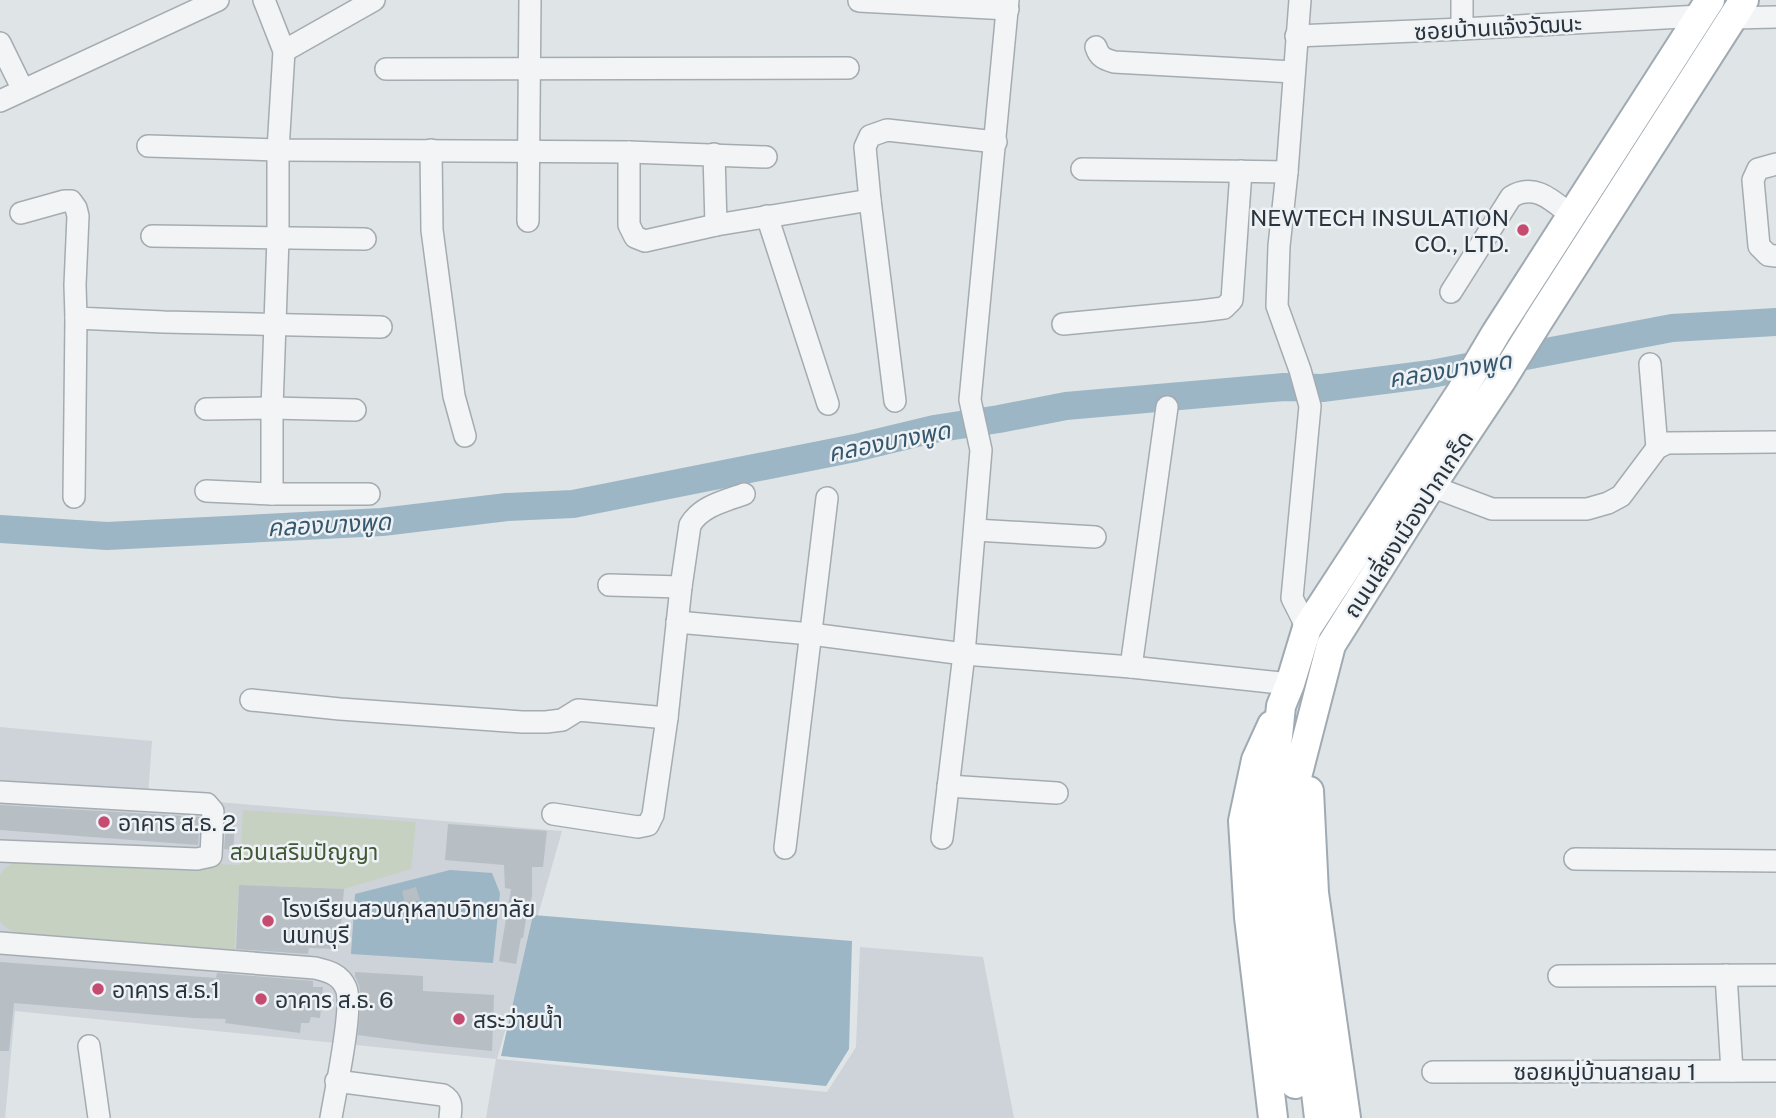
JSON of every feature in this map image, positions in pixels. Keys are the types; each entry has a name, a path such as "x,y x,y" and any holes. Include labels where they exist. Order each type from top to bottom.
{"main road":[{"name":"ถนนเลี่ยงเมืองปากเกร็ด","path":"1308,1110 1270,877 1271,806 1286,695 1307,628 1461,392 1496,333 1705,8"},
{"name":"ถนนเลี่ยงเมืองปากเกร็ด","path":"1308,1110 1290,868 1292,800 1331,645 1738,9"},
{"path":"1273,1118 1249,917 1243,821 1256,760 1286,695"},
{"path":"1308,729 1314,893 1346,1118"}],"street":[{"path":"0,101 218,0"},
{"path":"264,0 284,51 278,150 272,494"},
{"path":"284,51 374,0"},
{"path":"528,221 530,0"},
{"path":"1300,0 1279,246 1277,306 1310,406 1292,598 1307,628"},
{"path":"1462,0 1462,29"},
{"path":"859,1 1008,5 970,400 981,450 975,530 964,654 942,838"},
{"name":"ซอยบ้านแจ้งวัฒนะ","path":"1296,36 1462,29 1705,8"},
{"path":"1738,9 1776,17"},
{"path":"0,43 23,90"},
{"path":"1096,47 1098,55 1114,62 1294,72"},
{"path":"386,69 848,68"},
{"path":"895,401 865,147 870,136 887,130 996,142"},
{"path":"148,146 278,150 629,152 766,157"},
{"path":"431,150 432,230 454,396 465,436"},
{"path":"629,152 629,225 635,237 645,241 716,225 870,200"},
{"path":"714,154 716,225"},
{"path":"1776,164 1758,169 1753,180 1766,206 1759,246 1768,255 1776,256"},
{"path":"1082,169 1287,172"},
{"path":"1063,324 1224,308 1232,300 1241,171"},
{"path":"1451,292 1511,197 1519,192 1530,191 1548,197 1572,216"},
{"path":"21,213 71,201 78,216 74,497"},
{"path":"768,216 828,404"},
{"path":"152,236 365,239"},
{"path":"76,318 380,327"},
{"path":"1650,364 1657,448"},
{"path":"1131,667 1167,407"},
{"path":"206,409 355,410"},
{"path":"1431,486 1492,509 1587,509 1621,496 1657,448 1667,443 1776,442"},
{"path":"206,491 369,494"},
{"path":"552,814 638,827 648,825 653,814 667,718 681,587 691,525 695,516 704,509 744,494"},
{"path":"785,848 827,498"},
{"path":"975,530 1095,537"},
{"path":"609,585 681,587"},
{"path":"677,622 811,634 964,654 1131,667 1286,695"},
{"path":"251,700 522,722 562,720 578,710 667,718"},
{"path":"948,786 1057,793"},
{"path":"0,792 207,804 213,811 211,856 197,859 0,851"},
{"path":"1575,859 1776,861"},
{"path":"0,943 315,968 334,973 346,988 348,1006 331,1118"},
{"path":"1726,975 1731,1071"},
{"path":"1559,976 1776,975"},
{"path":"89,1046 104,1117"},
{"name":"ซอยหมู่บ้านสายลม 1","path":"1433,1072 1776,1071"},
{"path":"337,1081 443,1095 451,1103 450,1118"}],"shaded area":[{"name":"โรงเรียนสวนกุหลาบวิทยาลัย นนทบุรี","path":"0,727 152,741 148,796 562,831 497,1059 827,1092 856,1047 860,947 983,957 1014,1118 486,1118 496,1059 15,1011 5,1118 0,1118"}],"green space":[{"name":"สวนเสริมปัญญา","path":"243,810 416,822 411,869 344,889 239,885 234,955 17,934 0,921 0,875 11,864 30,857 240,865"}],"water":[{"path":"450,870 492,873 500,893 493,963 351,954 355,894"},
{"path":"533,915 852,941 849,1049 826,1086 501,1056"}],"building":[{"name":"อาคาร ส.ธ. 2","path":"0,805 200,817 198,845 0,830"},
{"path":"226,824 235,825 233,850 224,849"},
{"path":"448,824 547,831 543,867 532,867 532,896 516,964 499,961 511,889 505,888 504,865 445,860"},
{"path":"239,885 344,889 339,949 309,948 308,954 236,949"},
{"path":"416,887 420,900 405,904 402,891"},
{"path":"0,962 216,978 217,973 313,981 313,987 323,987 320,1018 311,1017 309,1023 301,1023 300,1033 225,1023 226,1019 14,1003 9,1051 0,1051"},
{"path":"355,972 423,976 423,991 494,995 492,1051 358,1035 361,998"}],"waterway":[{"name":"คลองบางพูด","path":"0,529 107,536 382,522 507,507 573,504 855,448 934,429 1066,406 1284,387 1322,388 1431,374 1672,328 1776,322"}],"place":[{"name":"NEWTECH INSULATION CO., LTD.","path":"1523,230"},
{"name":"อาคาร ส.ธ. 2","path":"104,822"},
{"name":"โรงเรียนสวนกุหลาบวิทยาลัย นนทบุรี","path":"268,921"},
{"name":"อาคาร ส.ธ.1","path":"98,989"},
{"name":"อาคาร ส.ธ. 6","path":"261,999"},
{"name":"สระว่ายน้ำ","path":"459,1019"}]}
